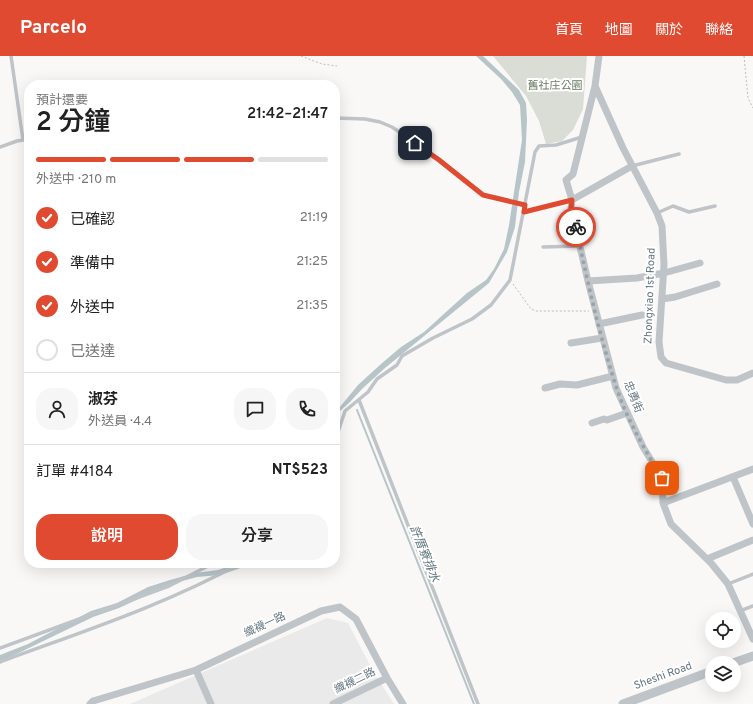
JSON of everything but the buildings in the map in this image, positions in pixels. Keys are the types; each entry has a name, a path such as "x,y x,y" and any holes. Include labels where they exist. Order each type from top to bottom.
{"street":[{"path":"583,137 595,86 599,56"},
{"name":"Zhongxiao 1st Road","path":"595,86 662,226 664,273 659,342 661,357 666,363 726,380 737,380 753,373"},
{"name":"忠勇街","path":"583,137 573,174 566,180 572,200 571,208 595,311 616,388 642,447 662,478 663,503 671,524 707,559 728,584 753,639"},
{"path":"572,200 632,166"},
{"path":"588,281 637,278 664,273 700,263"},
{"path":"662,299 675,297 717,284"},
{"path":"599,324 642,315"},
{"path":"571,343 602,338"},
{"path":"545,388 560,384 577,384 613,376"},
{"path":"592,424 627,413"},
{"path":"663,503 753,469"},
{"path":"733,477 753,524"},
{"path":"707,559 753,540"},
{"name":"織襪一路","path":"90,704 196,670 321,611 340,607 356,619 387,678 403,704"},
{"path":"741,660 753,656"},
{"path":"196,670 211,704"},
{"name":"Sheshi Road","path":"623,704 705,674"},
{"name":"織襪二路","path":"333,704 387,678"}],"lane":[{"path":"0,147 23,140 11,56"},
{"path":"340,118 365,119 380,122 392,127 439,160 483,195 525,205"},
{"path":"340,426 345,411 368,392 376,379 397,365 402,356 433,338 472,319 491,305 510,280 535,152 539,146 556,145 583,137"},
{"path":"632,166 679,154"},
{"path":"524,212 572,200"},
{"path":"657,213 673,206 688,212 715,206"},
{"path":"543,247 580,246"},
{"path":"359,400 478,704"},
{"path":"0,648 169,586 204,568"},
{"path":"0,662 110,622 212,579 232,568"},
{"path":"728,584 753,574"},
{"path":"740,611 753,606"}],"path":[{"path":"301,56 322,64 337,66"},
{"path":"744,56 748,98 753,108"},
{"path":"510,280 531,309 595,311"},
{"path":"340,408 345,411"}],"shaded area":[{"path":"476,56 483,56 519,90 526,103 527,120 525,162 519,192 515,227 507,252 489,283 385,368 340,411 340,407 358,385 381,364 401,347 424,332 467,293 486,280 494,269 504,249 522,140 520,105 512,92 501,79"},
{"path":"224,568 240,568 220,575 197,577 171,584 119,608 93,617 0,662 0,655 28,644 91,611 117,603 148,587 195,573"},
{"path":"327,618 348,623 373,671 394,704 130,704"}],"green space":[{"name":"舊社庄公園","path":"493,56 587,56 583,109 573,130 562,141 546,144 539,121 526,96"}],"waterway":[{"name":"許厝寮排水","path":"357,410 474,704"}],"way so far":[{"path":"576,227 602,338 616,388 642,447 662,478"}],"route":[{"path":"415,143 483,195 525,205 524,212 572,200 571,208 576,227"}]}
